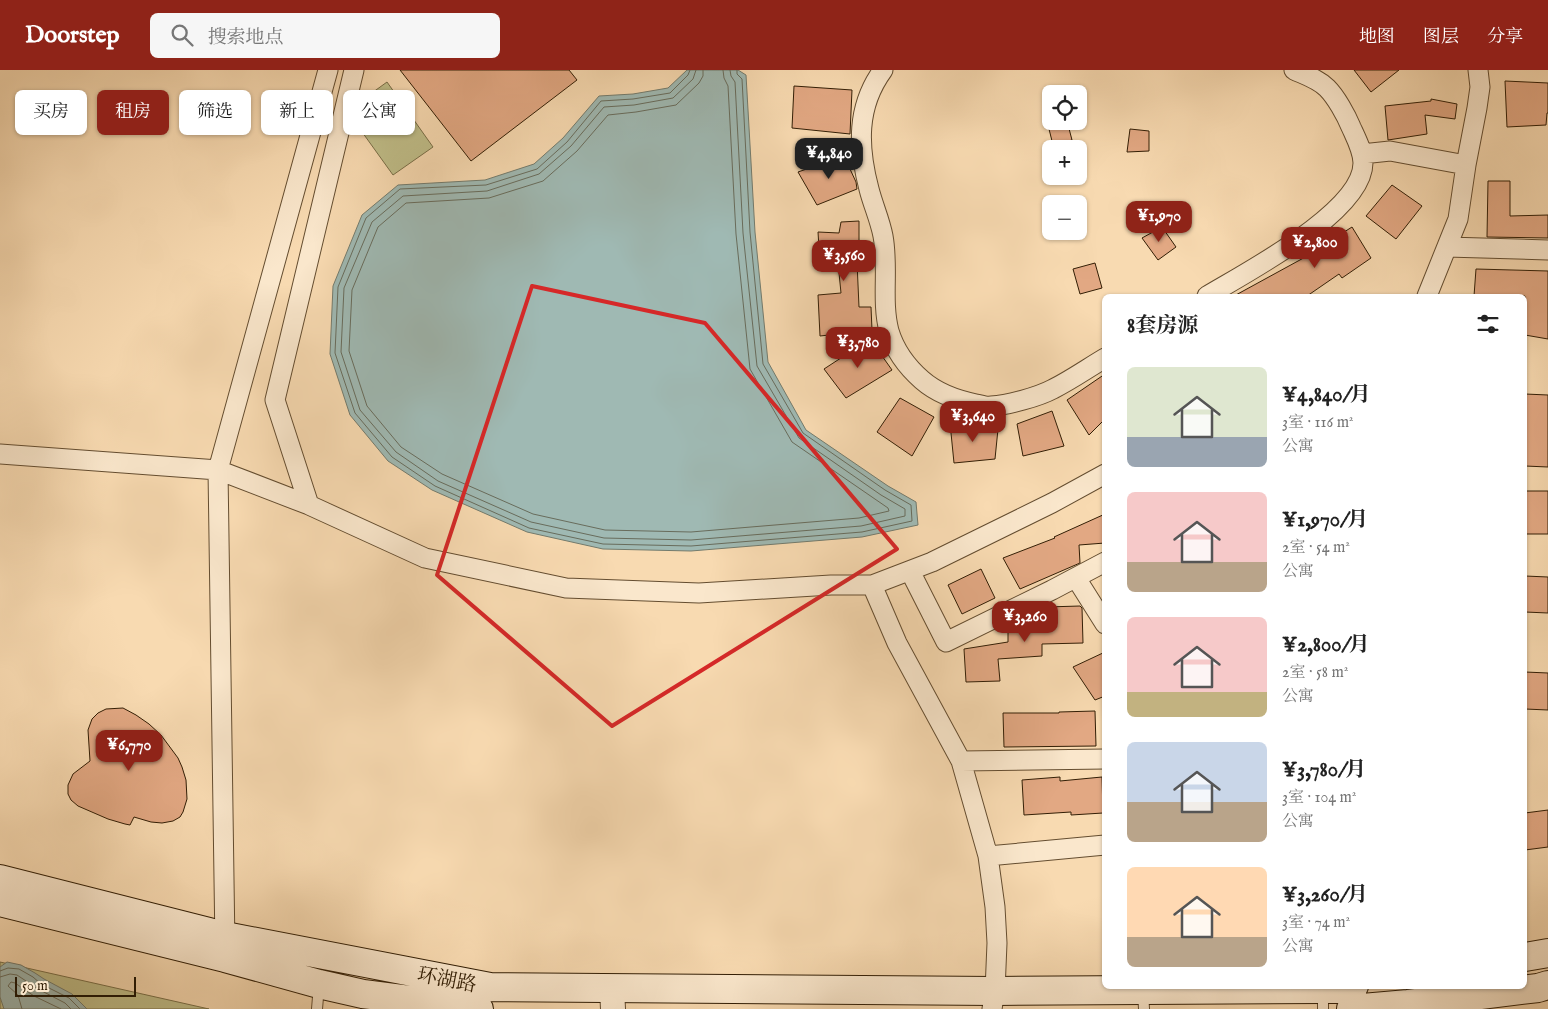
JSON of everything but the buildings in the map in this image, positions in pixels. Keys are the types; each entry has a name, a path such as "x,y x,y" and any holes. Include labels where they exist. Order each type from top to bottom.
{"main road":[{"name":"环湖路","path":"4,893 225,947 490,987 612,998 1323,999 1340,989"},
{"name":"环湖路","path":"225,947 318,996 363,994 479,1009"},
{"path":"1527,957 1548,953"},
{"path":"1351,1009 1545,987"}],"street":[{"path":"225,947 218,470 328,70"},
{"path":"309,505 275,400 354,70"},
{"path":"883,70 868,95 861,124 861,147 869,188 883,236 885,252 885,307 889,331 897,352 906,364 933,389 957,400 990,407 1015,402 1052,390 1102,360"},
{"path":"1210,294 1295,243 1334,212 1357,184 1363,165 1362,154 1346,116 1327,88 1310,76 1294,70"},
{"path":"1425,294 1458,219 1480,87 1478,70"},
{"path":"1362,154 1390,151 1466,165"},
{"path":"1447,247 1548,250"},
{"path":"0,454 218,470 309,505 425,558 566,588 699,593 831,585 872,585 932,562 1044,507 1102,476"},
{"path":"910,571 946,642 1102,564"},
{"path":"1076,578 1102,619"},
{"path":"872,585 897,643 961,761 988,856 995,907 997,943 993,1000"},
{"path":"961,761 1102,759"},
{"path":"988,856 1102,845"},
{"path":"1527,945 1548,953"}],"highlighted area":[{"path":"532,286 705,323 897,549 612,726 437,575"}],"shaded area":[{"path":"387,82 393,90 376,90"},
{"path":"415,122 433,147 393,175 364,135 415,135"},
{"path":"0,962 209,1009 0,1009"}],"water":[{"path":"687,70 738,70 746,75 755,232 768,362 806,430 888,486 916,502 918,525 862,537 691,551 603,549 527,532 432,490 388,461 350,415 330,354 333,286 362,215 398,185 485,180 534,164 563,138 599,96 633,94 668,88"},
{"path":"7,962 21,965 72,994 87,1009 4,1009 0,997 0,967"}]}
